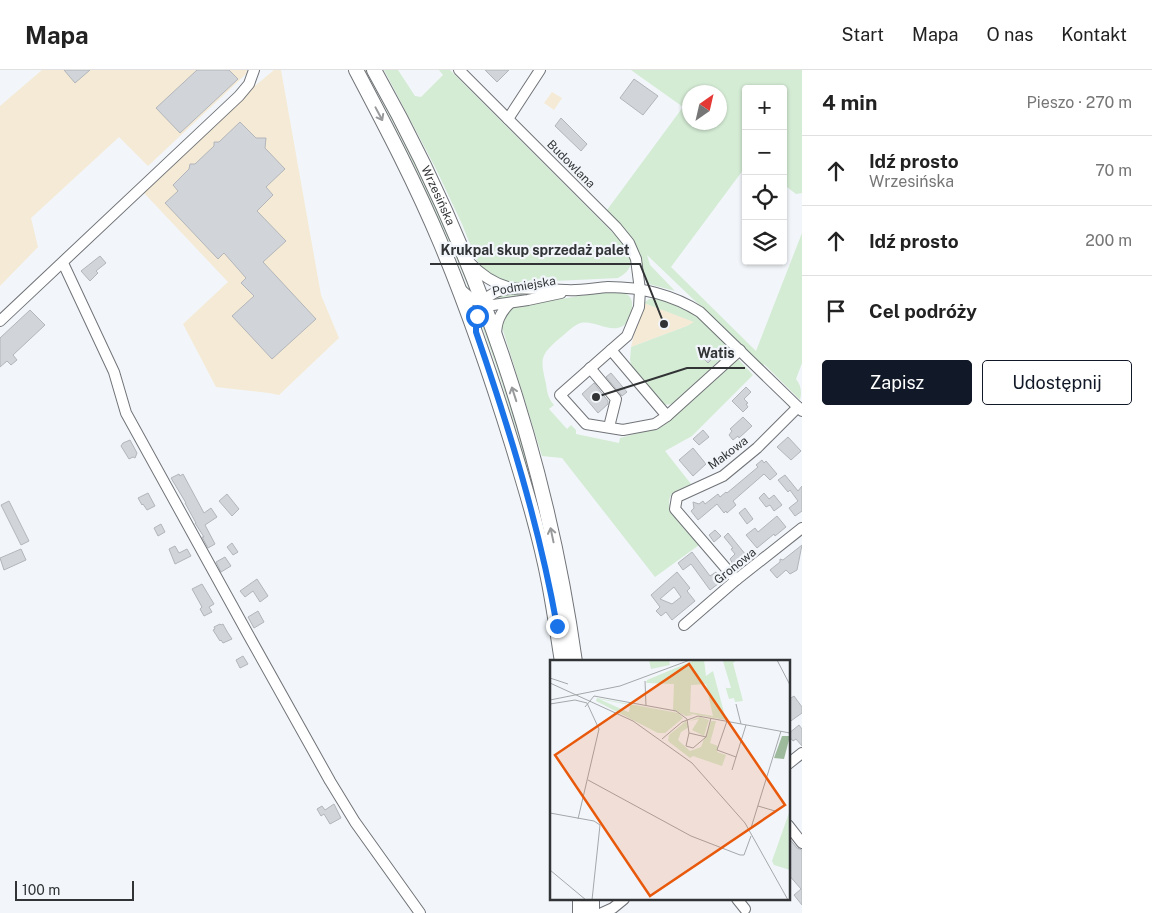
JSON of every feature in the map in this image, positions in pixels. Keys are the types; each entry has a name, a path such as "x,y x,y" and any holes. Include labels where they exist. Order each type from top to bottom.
{"main road":[{"name":"Wrzesińska","path":"356,70 421,198 476,332 498,398 540,542 562,660"},
{"name":"Wrzesińska","path":"374,70 432,183 483,303 528,440 542,490 575,660"},
{"path":"580,900 580,913"},
{"path":"592,900 592,913"}],"street":[{"path":"0,321 239,96 249,84 254,70"},
{"name":"Budowlana","path":"459,70 629,242 636,259 640,290 639,307 627,336 560,395 586,424 609,427"},
{"path":"508,119 540,70"},
{"path":"463,253 473,267 485,277 502,285 520,289"},
{"path":"63,262 114,372 126,413 330,780 350,814 420,913"},
{"name":"Podmiejska","path":"458,286 468,296 483,303 493,305 510,304 569,291 608,287 640,290 669,297 692,307 706,316 800,409"},
{"name":"Podmiejska","path":"476,332 477,316 483,303 496,292 520,289 569,291"},
{"path":"496,342 498,318 510,304"},
{"path":"611,350 667,416"},
{"path":"590,368 616,399 609,427 624,430 655,424 667,416 740,350"},
{"name":"Makowa","path":"736,580 675,509 677,497 723,476 800,409"},
{"name":"Gronowa","path":"684,625 736,580 802,528"},
{"path":"790,762 802,752"},
{"path":"790,828 802,842"},
{"path":"602,913 613,908 623,900"},
{"path":"738,900 745,909"}],"shaded area":[{"path":"42,70 247,70 246,74 148,166 119,137 31,218 38,247 0,286 0,106"},
{"path":"274,70 281,70 321,295 339,338 279,395 216,387 183,324 228,282 144,193 250,90"},
{"path":"552,92 562,98 554,110 544,103"},
{"path":"644,303 695,322 631,347 641,306"}],"green space":[{"path":"365,70 369,70 420,166 476,296 471,294 421,180"},
{"path":"384,70 398,70 415,96 421,97 443,75 439,70 450,70 621,241 630,261 628,270 618,278 512,283 498,280 490,275 476,259 436,169"},
{"path":"631,70 802,70 802,193 796,194 787,187 787,85 742,85 742,171 671,267 756,351 802,233 802,363 796,379 801,389 800,400 647,255 650,265 675,291 649,284 642,273 636,246 627,231 607,210 682,108 682,130 727,130 727,85 682,85 682,106"},
{"path":"611,291 625,293 631,299 632,308 626,324 612,328 589,323 578,324 553,344 543,358 547,392 554,405 549,409 567,429 571,425 576,430 576,434 619,443 620,438 660,427 731,362 739,360 753,375 692,436 665,451 691,484 673,493 669,499 669,505 677,520 699,545 655,577 562,458 542,456 501,324 510,309 517,306"},
{"path":"549,292 502,300 492,300 499,294"},
{"path":"656,298 698,314 726,342 726,351 723,357 673,404 664,405 633,372 630,360 631,347 694,322 644,303 649,299"},
{"path":"483,316 511,399 548,542 546,543 518,435 481,323"}],"building":[{"path":"64,70 90,70 75,83"},
{"path":"197,70 229,70 238,79 180,133 156,108"},
{"path":"485,70 509,70 497,82"},
{"path":"634,79 658,96 643,115 620,98"},
{"path":"561,118 587,144 581,151 555,126"},
{"path":"240,122 256,138 266,138 265,148 285,169 266,187 273,195 257,211 286,241 263,262 316,319 272,359 232,316 254,296 241,283 246,278 224,253 218,259 165,203 178,191 173,185 189,169 190,164 195,164 214,146 214,142 219,142"},
{"path":"100,256 106,263 96,271 98,273 90,281 81,271"},
{"path":"30,310 45,325 13,355 17,360 11,365 7,361 0,367 0,338"},
{"path":"708,353 713,358 708,363 703,358"},
{"path":"611,373 627,392 622,396 606,377"},
{"path":"594,383 608,401 608,404 598,413 582,394"},
{"path":"746,387 751,392 744,399 748,403 746,404 748,407 743,412 732,401"},
{"path":"743,417 752,426 739,438 738,436 733,440 729,435 732,431 730,429"},
{"path":"703,430 709,437 699,445 693,439"},
{"path":"788,437 801,451 791,460 777,447"},
{"path":"130,440 137,453 135,458 129,459 121,446"},
{"path":"693,448 706,464 693,476 679,460"},
{"path":"762,460 764,463 766,461 777,474 770,480 764,474 733,501 736,505 727,513 726,511 724,513 717,504 698,520 691,511 694,508 693,502 699,504 703,501 705,504 718,494 720,497 727,493 758,467 756,465"},
{"path":"179,474 180,476 183,474 204,513 211,508 217,517 205,525 215,544 208,548 202,537 204,537 171,478"},
{"path":"785,475 798,491 802,486 802,511 795,516 789,508 798,501 790,490 788,492 778,480"},
{"path":"148,493 155,506 147,510 138,498"},
{"path":"764,493 769,499 774,495 782,505 774,511 770,505 766,507 759,498"},
{"path":"227,494 239,509 232,516 219,501"},
{"path":"9,501 29,541 21,545 1,505"},
{"path":"745,508 753,519 747,524 739,513"},
{"path":"777,516 786,527 757,548 746,535 755,528 758,532"},
{"path":"161,524 165,532 158,536 154,528"},
{"path":"715,530 721,536 714,542 709,535"},
{"path":"728,533 746,555 733,564 730,559 735,554 731,549 733,548 724,537"},
{"path":"232,543 238,552 233,555 227,547"},
{"path":"802,545 797,570 790,574 786,570 777,578 770,570 780,562 780,559 783,560"},
{"path":"175,546 179,553 187,549 191,556 175,564 169,549"},
{"path":"21,549 26,560 4,570 0,558"},
{"path":"692,552 710,576 716,572 723,580 710,590 691,564 683,570 678,563"},
{"path":"225,557 231,566 221,572 216,562"},
{"path":"677,572 690,588 687,591 695,601 672,620 666,612 661,616 656,611 660,607 651,595","holes":["674,587 681,597 672,604 660,599"]},
{"path":"257,579 268,596 260,602 253,591 245,597 240,591"},
{"path":"202,584 214,604 209,607 212,612 204,616 200,609 202,607 192,589"},
{"path":"258,611 264,622 254,628 248,617"},
{"path":"223,624 232,639 223,643 213,630 215,629 214,627"},
{"path":"243,656 248,664 240,668 236,660"},
{"path":"794,696 802,707 802,713 790,722 790,699"},
{"path":"799,725 802,729 802,746 796,739 793,741 790,737 790,732"},
{"path":"334,804 341,818 330,824 324,814 321,816 317,809 322,806 325,810"},
{"path":"790,839 797,848 802,850 802,905 794,895 801,889 790,876"}],"place":[{"name":"Krukpal skup sprzedaż palet","path":"664,324"},
{"name":"Watis","path":"596,397"}],"route":[{"path":"477,316 476,332 529,500 540,542 557,626"}]}
